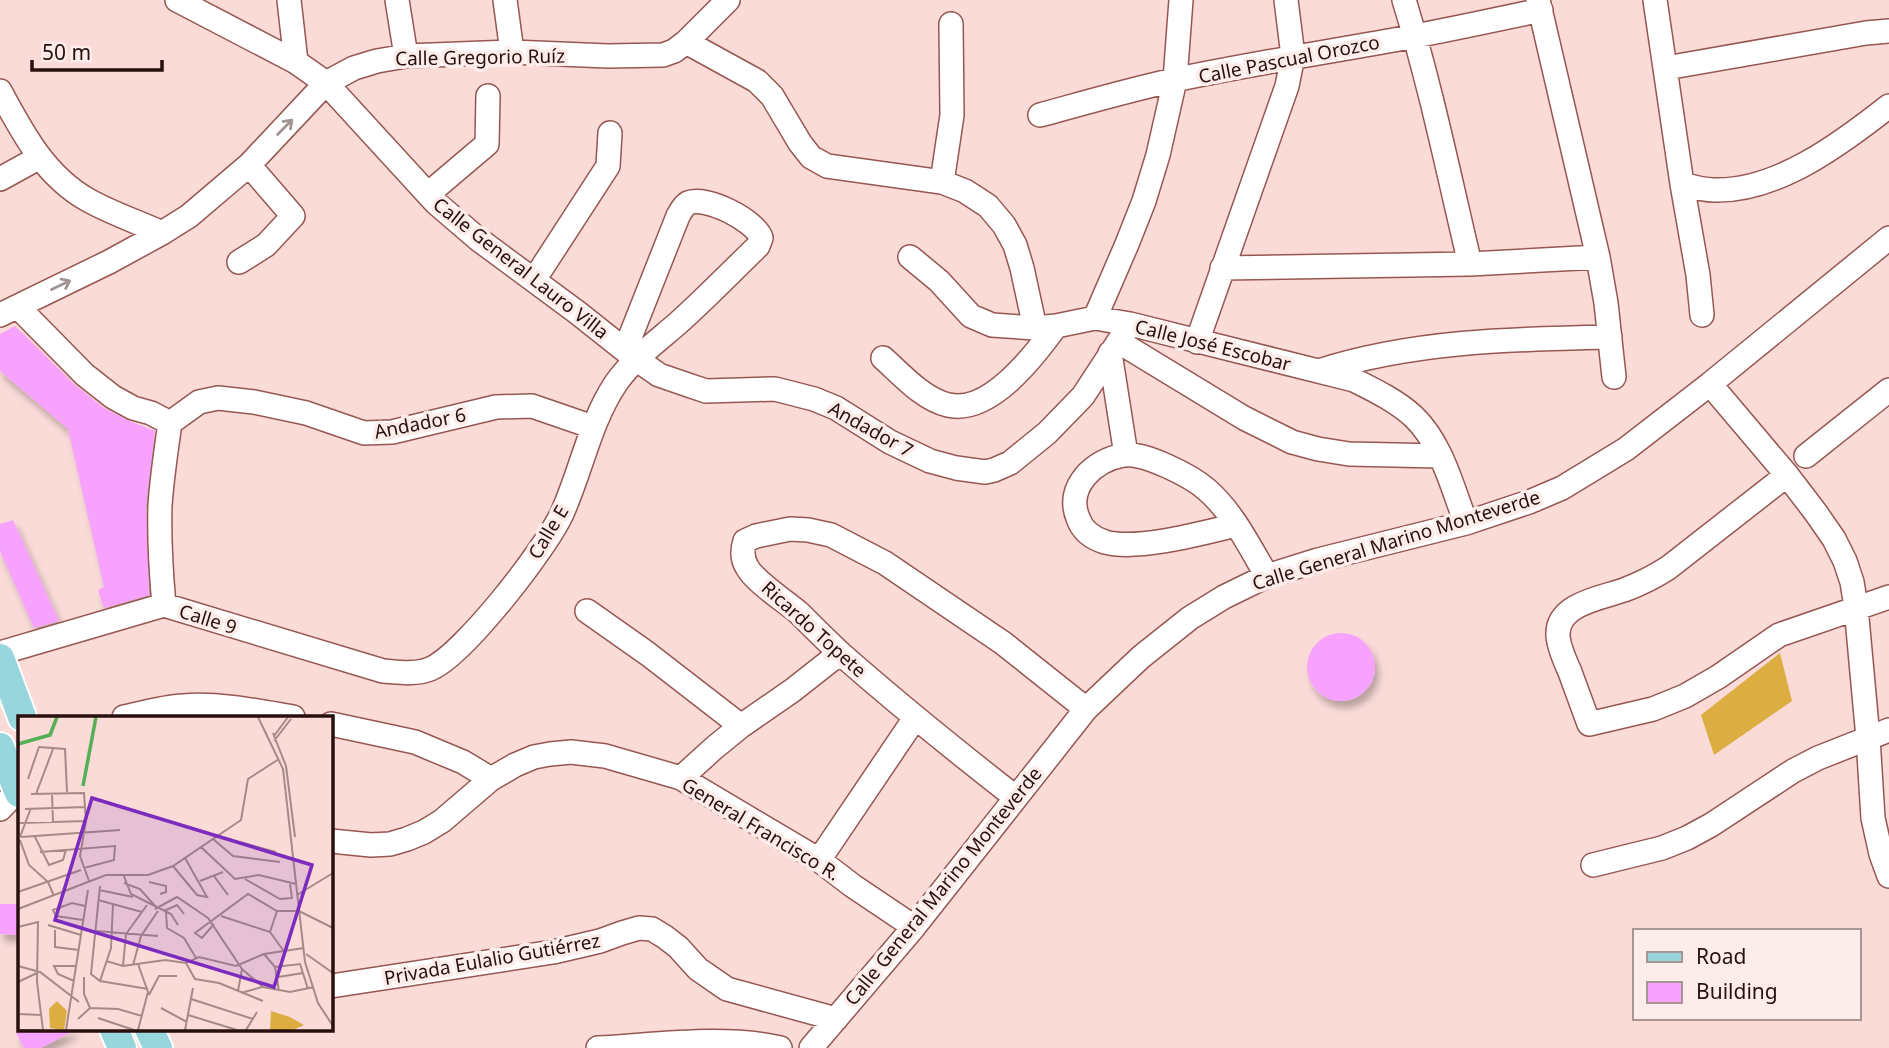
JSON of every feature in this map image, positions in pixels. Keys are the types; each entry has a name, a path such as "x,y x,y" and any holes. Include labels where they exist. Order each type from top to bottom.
{"main road":[{"path":"0,655 22,716"},
{"path":"0,747 14,795"},
{"path":"114,1030 122,1048"},
{"path":"149,1030 158,1048"}],"street":[{"name":"Calle General Lauro Villa","path":"177,0 296,62 326,83 428,194 478,239 631,354"},
{"path":"289,0 296,62"},
{"path":"397,0 406,56"},
{"path":"505,0 512,52"},
{"name":"Calle Gregorio Ruíz","path":"9,311 162,233 189,216 248,165 326,83 354,68 406,56 512,52 650,57 663,55 686,42 728,0"},
{"path":"1095,318 1144,201 1158,155 1175,80 1181,0"},
{"path":"1197,342 1287,86 1293,56 1286,0"},
{"path":"1404,0 1470,264"},
{"path":"1655,0 1702,315"},
{"path":"1539,5 1598,257 1614,377"},
{"name":"Calle Pascual Orozco","path":"1040,115 1175,80 1293,56 1415,36 1539,5"},
{"path":"942,182 952,116 951,24"},
{"path":"1666,68 1889,31"},
{"path":"686,42 757,81 772,96 800,144 811,157 827,166 942,182 965,191 988,206 1004,225 1045,327 1027,363 997,391 981,401 950,406 932,399 883,358"},
{"path":"0,91 19,126 56,177 87,199 162,233"},
{"path":"428,194 487,144 488,96"},
{"path":"1682,184 1716,190 1740,188 1771,179 1811,160 1889,106"},
{"path":"534,280 608,166 610,133"},
{"path":"0,179 40,157"},
{"path":"239,262 266,246 293,216 248,165"},
{"path":"698,201 718,205 758,229 760,242 679,323 631,354 678,216 687,203 698,201"},
{"name":"Calle General Marino Monteverde","path":"811,1048 914,927 1086,709 1141,657 1190,618 1224,597 1267,576 1318,560 1466,523 1562,488 1626,449 1889,238"},
{"name":"Calle José Escobar","path":"911,257 939,281 971,316 992,326 1045,327 1095,318 1120,340 1197,342 1354,380 1383,395 1413,416 1427,433 1440,456 1466,523"},
{"path":"1222,268 1470,264 1598,257"},
{"path":"9,311 103,390 133,408 151,413 170,423 160,506 164,605"},
{"path":"1317,371 1421,348 1537,338 1610,337"},
{"path":"1120,340 1126,455"},
{"path":"1120,340 1244,418 1292,442 1349,454 1440,456"},
{"name":"Andador 7","path":"631,354 659,375 706,391 775,389 814,399 836,408 890,442 930,461 985,472 1010,463 1047,433 1083,396 1120,340"},
{"name":"Calle E","path":"418,672 441,663 461,646 543,547 562,514 600,410 631,354"},
{"path":"1710,384 1816,513 1845,561 1852,582 1879,734 1873,818 1885,852 1889,876"},
{"path":"1806,456 1889,390"},
{"name":"Andador 6","path":"170,423 199,402 218,398 254,402 306,413 364,433 392,432 496,407 532,407 593,427"},
{"path":"1236,525 1143,543 1104,542 1082,528 1074,502 1078,485 1101,463 1126,455 1152,460 1182,472 1205,488 1222,505 1236,525 1267,576"},
{"path":"1787,475 1651,579 1585,603 1564,615 1558,624 1558,637 1589,724 1653,709 1685,696 1779,635 1889,597"},
{"name":"Ricardo Topete","path":"1015,797 915,718 754,576 746,567 743,557 745,541 790,529 831,535 885,563 992,636 1086,709"},
{"name":"Calle 9","path":"0,655 164,605 383,671 418,672"},
{"path":"587,611 741,726"},
{"path":"681,778 741,726 840,653"},
{"path":"129,716 165,708 213,706 286,716"},
{"path":"819,860 915,718"},
{"path":"332,724 415,742 463,762 491,779"},
{"path":"1593,865 1662,848 1687,838 1818,758 1879,734"},
{"name":"General Francisco R.","path":"332,841 371,845 390,844 407,839 442,821 491,779 534,757 571,752 605,756 681,778 819,860 914,927"},
{"name":"Privada Eulalio Gutiérrez","path":"332,986 553,952 639,928 652,929 678,947 698,969 727,989 836,1019"},
{"path":"598,1048 750,1042 780,1048"}],"shaded area":[{"path":"1780,653 1792,701 1714,755 1701,715"}],"building":[{"path":"15,326 75,385 104,408 155,431 146,505 149,595 104,608 98,590 104,587 68,429 0,371 0,334"},
{"path":"13,520 59,621 34,628 0,551 0,524"},
{"path":"1341,633 1354,636 1365,643 1372,654 1375,667 1372,680 1365,691 1354,698 1341,701 1328,698 1317,691 1310,680 1307,667 1310,654 1317,643 1328,636"},
{"path":"0,904 18,904 18,935 0,934"},
{"path":"22,1030 75,1030 41,1048 24,1048 16,1033"}]}
